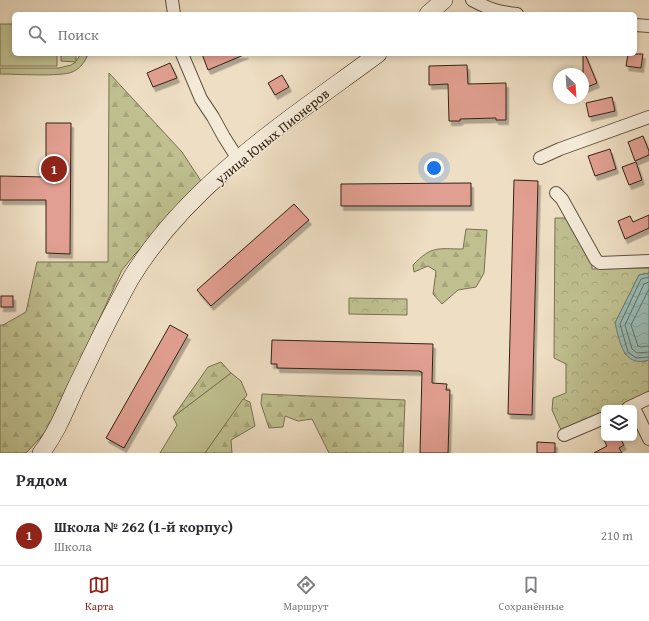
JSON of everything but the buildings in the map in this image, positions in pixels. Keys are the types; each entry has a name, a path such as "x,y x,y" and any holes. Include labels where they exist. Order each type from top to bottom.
{"main road":[{"name":"улица Юных Пионеров","path":"44,452 130,279 160,237 187,207 238,158 375,56"}],"street":[{"path":"172,0 174,12"},
{"path":"472,0 488,9 500,12"},
{"path":"637,25 649,26"},
{"path":"183,56 201,99 238,158"},
{"path":"540,158 560,149 649,117"},
{"path":"556,193 562,199 596,260 600,263 649,261"},
{"path":"634,405 649,398"},
{"path":"564,435 601,419"},
{"path":"637,419 649,439"}],"green space":[{"path":"0,24 12,24 12,56 57,56 57,66 0,66"},
{"path":"61,56 76,56 76,61 80,56 87,56 80,67 75,71 66,74 0,74 0,68 59,68 76,62 61,61"},
{"path":"109,73 182,152 201,181 122,270 49,428 26,453 0,453 0,325 3,325 26,312 37,262 108,262"},
{"path":"555,218 567,218 592,264 592,269 649,268 649,273 639,275 615,323 625,354 643,362 649,360 649,393 624,405 601,405 601,415 561,430 552,410 553,398 566,393 566,364 554,358"},
{"path":"466,229 487,230 484,273 476,287 458,290 442,304 433,294 436,271 428,266 414,272 413,265 425,254 431,251 441,249 463,249"},
{"path":"349,298 407,299 407,315 349,314"},
{"path":"221,362 231,373 173,417 208,367"},
{"path":"231,373 241,381 247,395 205,453 160,453 177,425 173,417"},
{"path":"262,394 405,400 403,453 329,453 312,419 298,421 285,416 283,427 269,428 261,404"},
{"path":"243,399 250,402 255,426 231,440 232,453 205,453"}],"water":[{"path":"649,273 649,360 633,360 624,352 615,323 639,275"}],"place":[{"name":"Школа № 262 (1-й корпус)","path":"54,169"}]}
